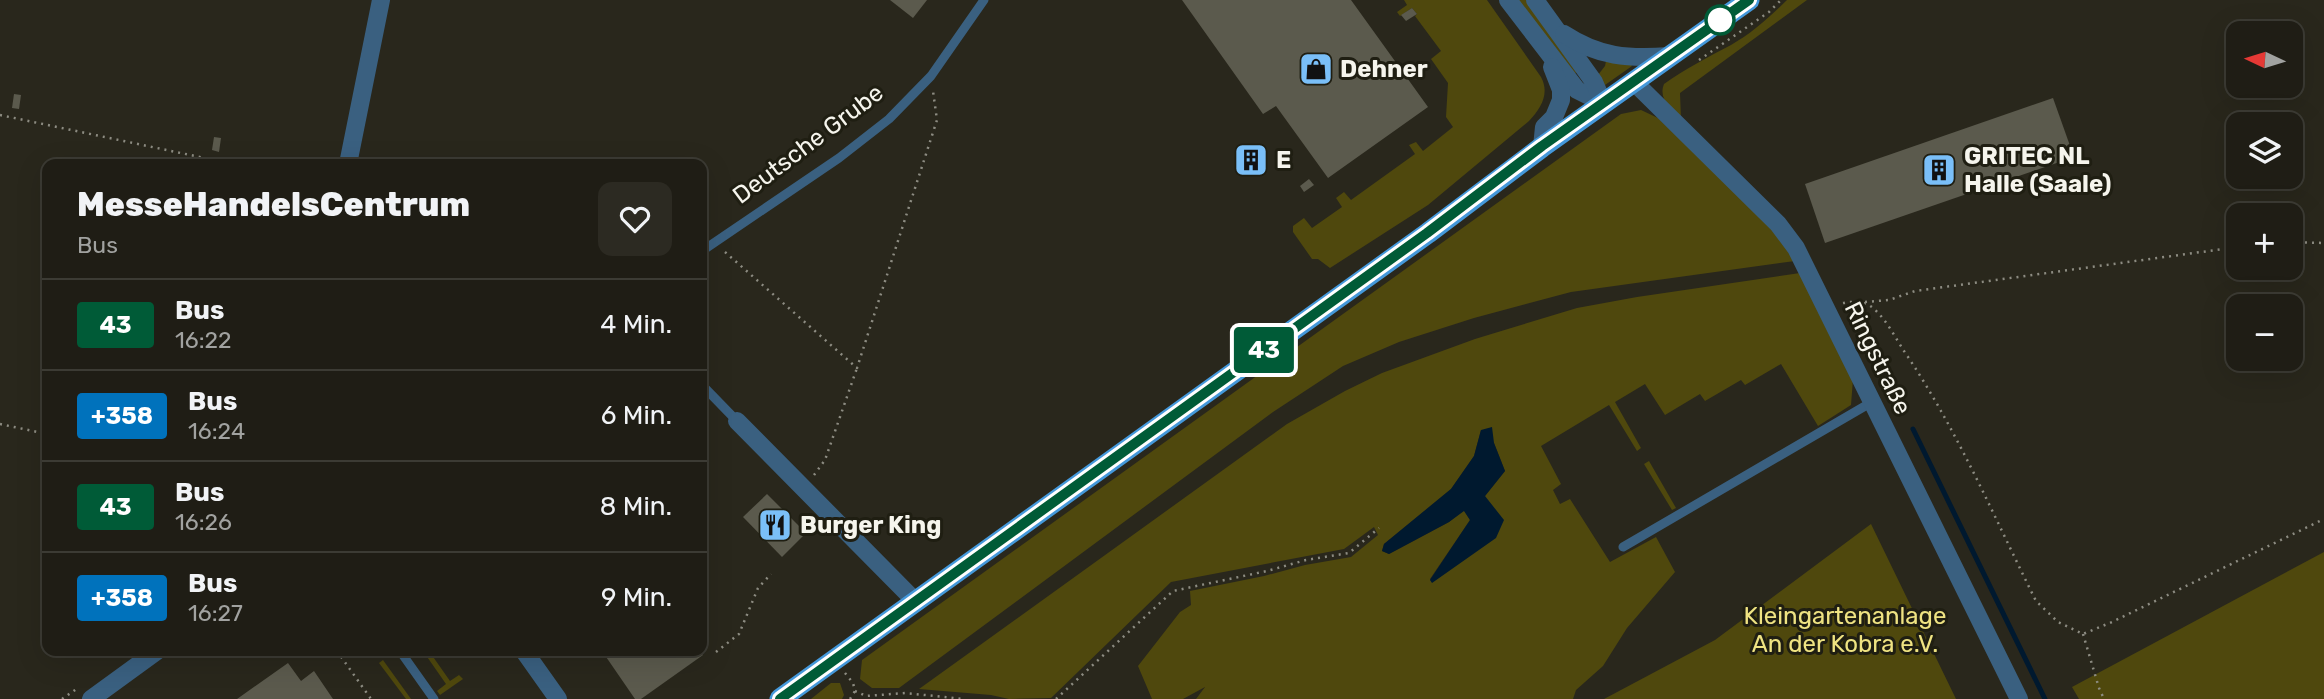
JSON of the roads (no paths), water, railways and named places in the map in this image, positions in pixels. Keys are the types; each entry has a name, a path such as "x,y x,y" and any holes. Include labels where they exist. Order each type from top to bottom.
{"main road":[{"path":"780,699 1427,233 1542,146 1749,0"}],"street":[{"path":"349,159 381,0"},
{"path":"1508,0 1577,90 1602,103"},
{"path":"1535,0 1594,82 1602,103"},
{"path":"1555,28 1577,43 1604,54 1669,56"},
{"path":"1542,146 1544,127 1554,117 1561,100 1560,90 1545,51"},
{"name":"Ringstraße","path":"1633,81 1778,224 1796,248 2019,699"},
{"path":"737,421 915,601"},
{"path":"91,699 150,656"},
{"path":"528,656 558,699"}],"lane":[{"name":"Deutsche Grube","path":"707,248 839,158 889,119 931,76 984,0"},
{"path":"707,390 737,421"},
{"path":"1623,547 1872,402"},
{"path":"404,656 434,699"}],"water":[{"path":"1492,427 1494,443 1505,471 1485,496 1504,520 1496,538 1432,583 1430,580 1470,520 1464,511 1389,554 1382,551 1384,544 1451,489 1474,456 1481,430"}],"waterway":[{"path":"1913,429 2045,699"}],"place":[{"name":"Dehner","path":"1316,69"},
{"name":"E","path":"1251,160"},
{"name":"GRITEC NL Halle (Saale)","path":"1939,170"},
{"name":"Burger King","path":"775,525"}],"park label":[{"name":"Kleingartenanlage An der Kobra e.V.","path":"1845,630"}]}
